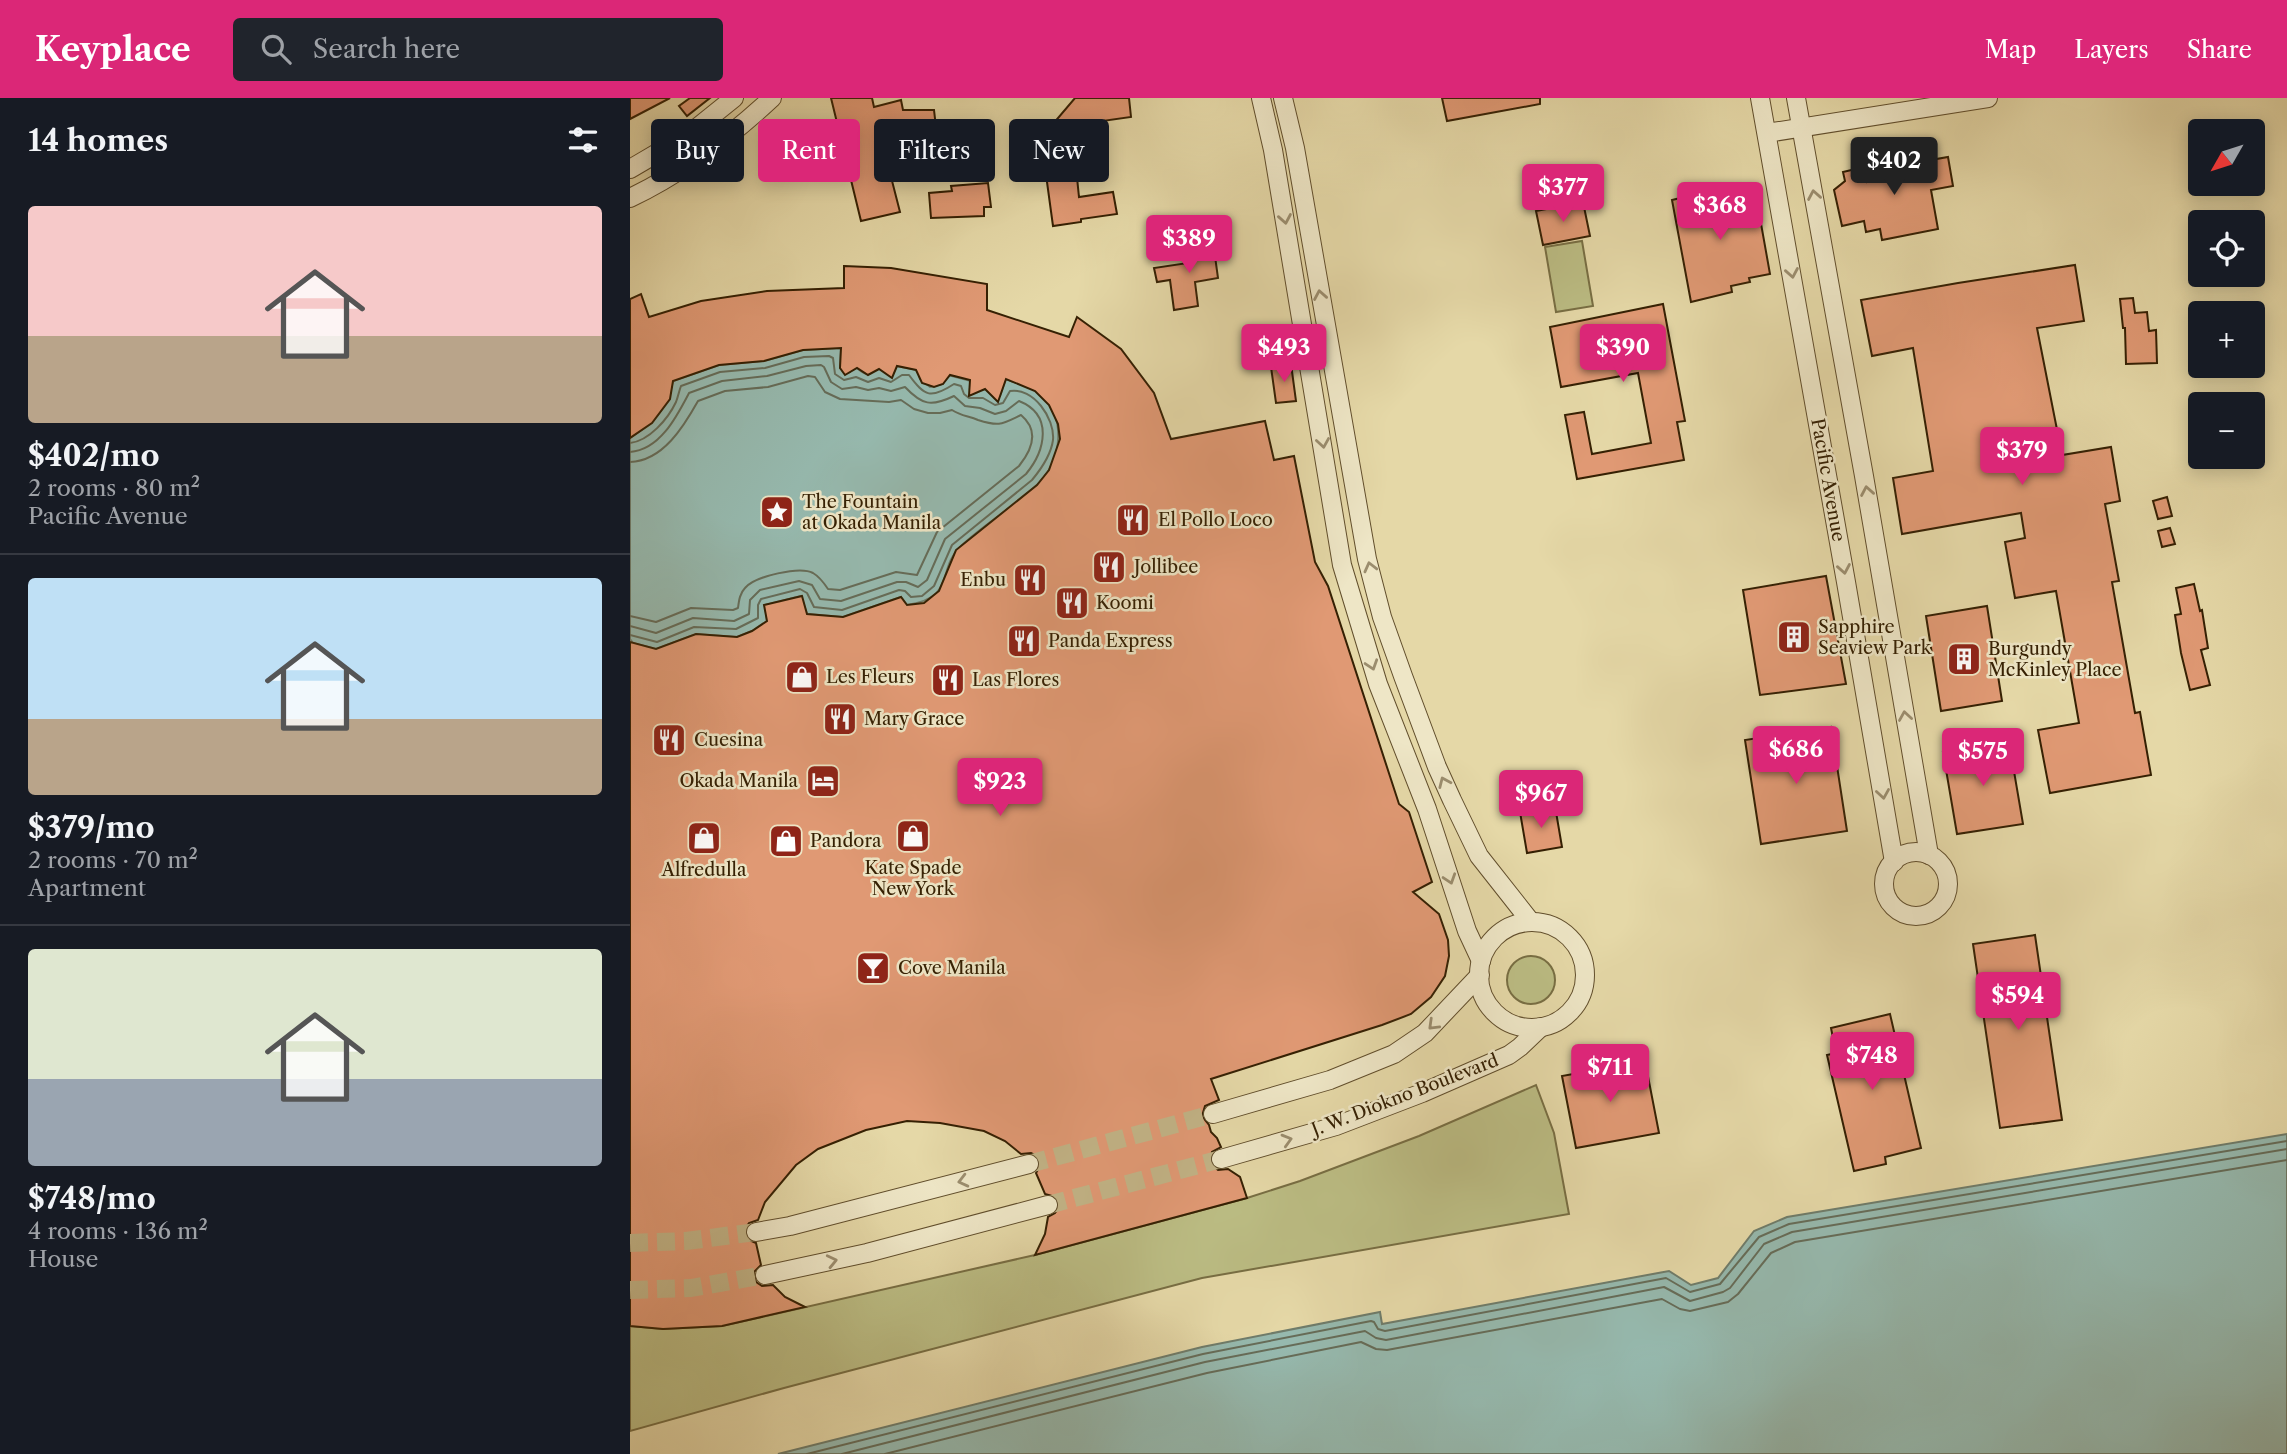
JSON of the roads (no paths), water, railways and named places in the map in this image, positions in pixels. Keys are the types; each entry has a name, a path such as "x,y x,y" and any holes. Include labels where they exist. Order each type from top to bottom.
{"street":[{"path":"630,169 688,135 733,98"},
{"path":"630,198 712,150 772,98"},
{"path":"1213,1114 1330,1080 1394,1054 1425,1033 1480,968 1487,948 1495,938 1505,929 1518,924 1531,922 1547,925 1569,937 1583,958 1585,971 1583,991 1573,1009 1557,1022 1541,1027 1521,1027 1502,1018 1488,1004 1481,985 1480,968 1427,809 1378,684 1342,565 1273,150 1261,98"},
{"path":"1283,98 1295,148 1367,559 1382,617 1437,766 1469,838 1490,872 1531,922"},
{"name":"Pacific Avenue","path":"1760,98 1894,862"},
{"name":"Pacific Avenue","path":"1796,98 1929,855"},
{"path":"1767,133 1979,99"},
{"path":"1914,853 1929,855 1938,861 1948,879 1945,899 1939,907 1922,916 1904,914 1895,908 1885,890 1888,870 1894,862 1914,853"},
{"name":"J. W. Diokno Boulevard","path":"1221,1159 1336,1126 1422,1093 1509,1055 1541,1027"},
{"path":"756,1232 790,1226 1029,1164"},
{"path":"765,1275 857,1255 1048,1205"}],"water":[{"path":"841,348 840,368 845,373 850,372 853,365 870,374 874,364 892,375 896,366 918,370 920,379 930,387 943,384 948,375 971,381 970,388 982,384 995,398 1000,396 1006,379 1036,391 1053,412 1057,425 1057,451 1046,475 1028,493 961,546 949,564 939,589 923,601 907,605 901,597 843,617 807,614 801,596 765,605 767,621 737,637 696,634 656,649 633,643 630,639 630,438 663,408 673,381 719,365 764,361 803,350"},
{"path":"2287,1134 2287,1454 778,1454 1202,1347 1380,1312 1382,1324 1669,1271 1691,1285 1718,1278 1754,1231 1787,1217"}],"tunnel":[{"path":"1029,1164 1213,1114"},
{"path":"1048,1205 1221,1159"},
{"path":"630,1243 686,1241 756,1232"},
{"path":"630,1290 691,1288 765,1275"}],"place":[{"name":"The Fountain at Okada Manila","path":"777,512"},
{"name":"El Pollo Loco","path":"1133,520"},
{"name":"Jollibee","path":"1109,567"},
{"name":"Enbu","path":"1030,580"},
{"name":"Koomi","path":"1072,603"},
{"name":"Sapphire Seaview Park","path":"1794,637"},
{"name":"Panda Express","path":"1024,641"},
{"name":"Burgundy McKinley Place","path":"1964,659"},
{"name":"Les Fleurs","path":"802,677"},
{"name":"Las Flores","path":"948,680"},
{"name":"Mary Grace","path":"840,719"},
{"name":"Cuesina","path":"669,740"},
{"name":"Okada Manila","path":"823,781"},
{"name":"Kate Spade New York","path":"913,836"},
{"name":"Alfredulla","path":"704,838"},
{"name":"Pandora","path":"786,841"},
{"name":"Cove Manila","path":"873,968"}]}
